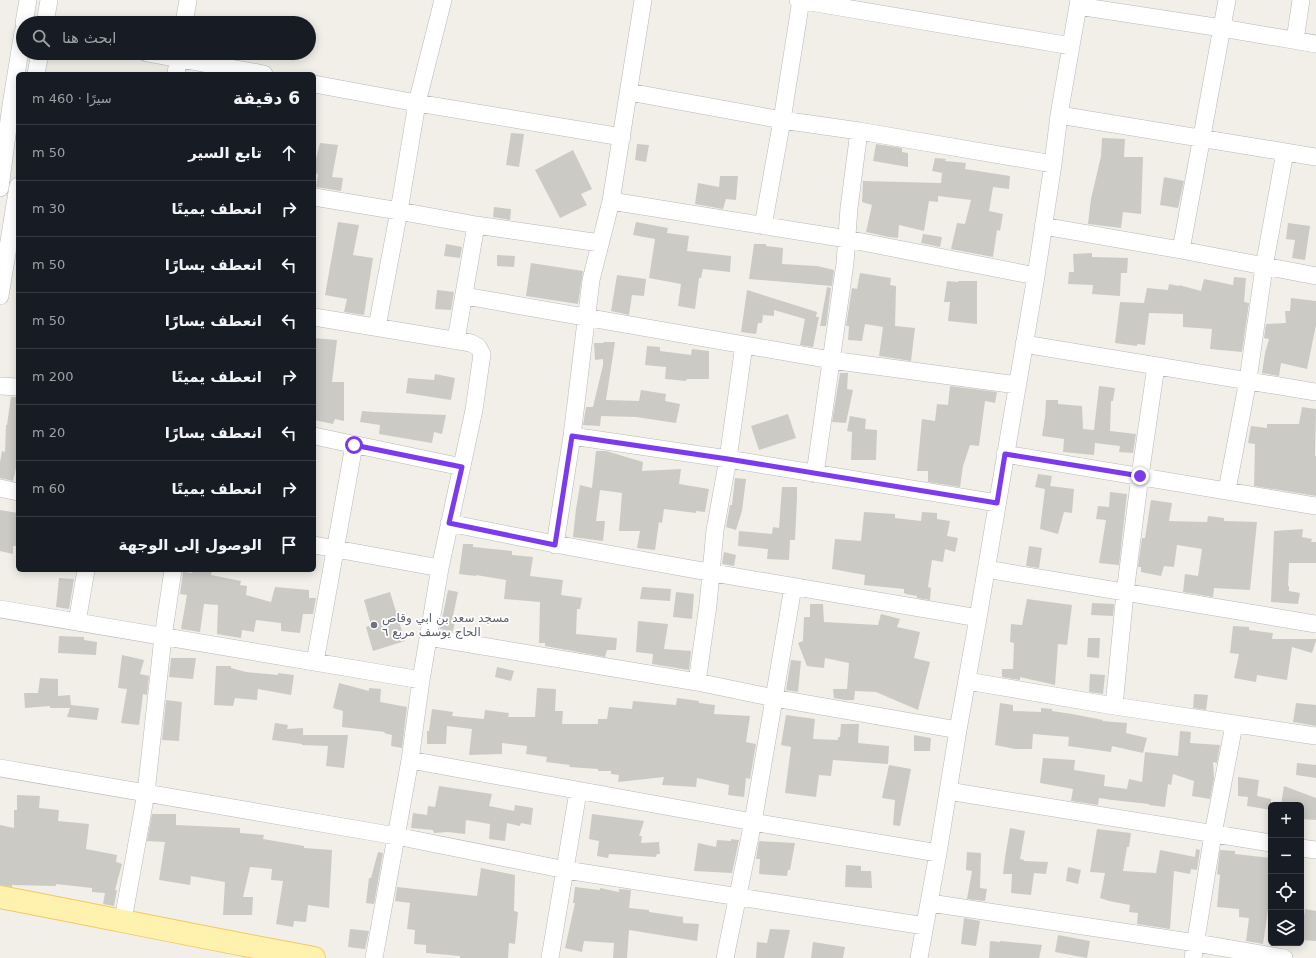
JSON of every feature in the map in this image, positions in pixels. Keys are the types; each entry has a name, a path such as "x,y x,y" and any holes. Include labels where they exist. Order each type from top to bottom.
{"main road":[{"path":"0,897 123,920 241,952 314,958"}],"street":[{"path":"25,16 28,0"},
{"path":"46,16 49,0"},
{"path":"185,16 188,0"},
{"path":"377,327 417,103 443,0"},
{"path":"555,545 572,436 591,280 612,201 643,0"},
{"path":"763,226 782,120 800,0 878,7 1071,46"},
{"path":"1181,250 1227,0"},
{"path":"1295,40 1301,0"},
{"path":"919,958 930,903 958,730 1036,276 1078,3 1316,44"},
{"path":"0,188 5,104 16,60"},
{"path":"36,72 39,60"},
{"path":"178,62 249,72"},
{"path":"316,84 417,103 622,137"},
{"path":"629,92 782,120 859,131 1053,164"},
{"path":"1060,115 1316,157"},
{"path":"815,474 845,263 849,208 859,131"},
{"path":"1226,490 1248,380 1264,266 1285,152"},
{"path":"316,197 399,210 476,226 600,243"},
{"path":"612,201 847,239 1036,276"},
{"path":"0,296 12,258 16,210"},
{"path":"456,340 476,226"},
{"path":"1043,226 1181,250 1316,276"},
{"path":"464,296 831,360 1017,385"},
{"path":"316,317 471,343 478,347 482,354 474,410 440,568 421,680 410,760 374,958"},
{"path":"1024,344 1316,392"},
{"path":"697,682 715,530 728,459 744,345"},
{"path":"1114,706 1125,593 1156,366"},
{"path":"0,386 16,386"},
{"path":"316,436 462,467"},
{"path":"572,436 728,459 997,503"},
{"path":"315,662 354,445"},
{"path":"1005,454 1316,506"},
{"path":"0,488 16,492"},
{"path":"449,523 555,545 978,618"},
{"path":"316,545 440,568"},
{"path":"986,570 1316,624"},
{"path":"77,622 86,572"},
{"path":"123,920 146,793 162,637 173,572"},
{"path":"725,958 753,822 794,587"},
{"path":"0,609 421,680"},
{"path":"428,637 697,682 774,698 958,730"},
{"path":"967,682 1234,725 1316,736"},
{"path":"1194,951 1213,834 1234,725"},
{"path":"410,760 578,792 938,853"},
{"path":"0,768 396,836 566,870 925,926"},
{"path":"948,791 1268,843"},
{"path":"550,958 578,792"},
{"path":"1304,848 1316,850"},
{"path":"930,903 1194,951 1284,958"}],"building":[{"path":"511,133 524,134 519,167 506,165"},
{"path":"1102,138 1125,139 1124,157 1143,157 1141,214 1123,212 1121,228 1088,224 1091,199 1101,156"},
{"path":"320,143 338,145 332,177 343,178 341,191 316,187 318,174 316,174 316,159"},
{"path":"637,144 649,145 646,162 635,160"},
{"path":"876,144 902,148 902,152 908,153 908,167 873,161"},
{"path":"573,150 592,189 581,194 587,205 560,218 535,170"},
{"path":"935,158 946,159 945,161 966,163 965,169 1010,176 1009,189 993,187 989,211 1003,214 1000,231 997,230 993,257 951,249 957,223 965,224 971,200 938,196 938,202 929,201 924,231 899,225 898,238 866,232 872,205 862,202 863,181 941,183 942,173 932,171"},
{"path":"720,176 738,176 736,200 726,199 723,209 695,204 698,183 719,187"},
{"path":"1164,177 1184,181 1178,208 1160,205"},
{"path":"494,207 511,209 510,220 493,217"},
{"path":"338,222 359,225 353,255 373,258 364,315 344,312 347,299 325,295"},
{"path":"636,222 668,228 667,233 689,236 687,251 731,256 730,272 703,269 701,278 699,278 695,309 678,306 681,284 649,278 655,239 633,235"},
{"path":"1288,223 1310,226 1305,260 1292,258 1295,240 1286,239"},
{"path":"923,234 942,237 940,247 921,243"},
{"path":"446,244 462,247 460,258 444,256"},
{"path":"754,244 766,244 766,246 783,248 782,264 817,266 834,270 832,286 749,279"},
{"path":"1092,253 1092,257 1128,258 1127,273 1121,273 1120,296 1092,294 1093,285 1068,284 1069,272 1074,272 1073,254"},
{"path":"497,255 515,256 514,267 497,266"},
{"path":"531,263 583,271 578,304 526,296"},
{"path":"860,273 891,278 890,285 896,286 895,326 915,328 911,361 879,356 883,327 865,324 862,341 848,340 849,326 846,326 852,288 857,289"},
{"path":"617,275 646,279 644,296 632,295 629,315 611,311"},
{"path":"1234,277 1246,278 1244,302 1249,303 1242,352 1210,349 1212,329 1183,327 1183,314 1149,313 1145,345 1137,344 1137,346 1115,343 1120,302 1144,303 1147,288 1168,290 1169,284 1201,291 1204,279 1233,285"},
{"path":"947,281 977,281 977,324 948,321 950,302 944,302"},
{"path":"827,287 831,288 826,326 820,326"},
{"path":"437,290 454,292 451,310 435,309"},
{"path":"747,290 817,312 816,317 819,317 813,347 800,345 805,319 774,310 774,316 763,315 762,323 758,323 756,334 741,332"},
{"path":"1291,298 1316,301 1316,325 1307,369 1281,363 1279,376 1262,373 1269,339 1264,338 1266,324 1286,323 1285,311 1290,311"},
{"path":"316,338 337,340 332,382 344,382 344,421 335,419 333,424 316,420"},
{"path":"615,342 606,400 639,401 641,390 666,394 665,401 680,404 676,423 636,417 601,416 600,426 583,425 586,407 593,407 603,365 603,359 595,360 594,343"},
{"path":"647,346 660,347 660,351 691,355 692,349 709,351 709,379 687,379 686,381 665,379 666,367 645,365"},
{"path":"840,373 848,373 847,389 853,390 846,423 832,422"},
{"path":"435,374 455,378 451,400 406,393 408,378 434,380"},
{"path":"950,386 997,392 995,403 985,401 979,446 970,445 963,466 960,487 928,482 928,471 917,471 922,419 935,421 937,404 948,405"},
{"path":"1099,386 1115,388 1113,401 1111,401 1110,431 1136,434 1133,453 1119,452 1120,446 1095,443 1094,455 1063,452 1064,439 1042,436 1046,400 1058,400 1058,404 1082,406 1083,429 1094,430"},
{"path":"11,397 16,397 16,468 13,481 0,478 0,462 2,451 5,452"},
{"path":"1302,407 1316,409 1316,496 1254,486 1255,444 1248,443 1251,426 1267,428 1267,424 1299,424"},
{"path":"362,411 446,415 442,434 434,432 432,443 379,434 380,425 360,422"},
{"path":"788,414 796,438 759,450 751,426"},
{"path":"850,416 866,419 865,429 877,430 876,460 851,460 852,432 847,431"},
{"path":"596,451 606,451 643,462 642,471 681,469 679,484 709,489 705,512 696,511 696,513 664,509 662,523 659,522 655,550 637,548 640,531 619,531 622,493 600,490 596,521 605,521 603,541 573,537 580,485 592,488"},
{"path":"1038,474 1052,476 1050,486 1074,489 1072,513 1064,512 1058,534 1040,529 1045,489 1035,487"},
{"path":"735,478 746,479 742,511 736,530 726,527 730,505 732,505"},
{"path":"782,487 797,487 795,540 790,540 789,560 767,559 768,549 738,546 739,531 772,534 773,527 779,528"},
{"path":"1110,492 1127,494 1119,565 1099,563 1106,520 1096,519 1098,506 1109,507"},
{"path":"1151,500 1172,503 1169,521 1207,522 1208,516 1224,518 1224,521 1257,522 1250,590 1214,588 1213,597 1183,592 1185,574 1198,576 1202,549 1177,545 1174,567 1164,566 1161,576 1141,572 1141,567 1138,567 1142,538 1145,538"},
{"path":"0,510 16,513 16,546 13,546 13,554 0,551"},
{"path":"864,512 895,514 895,518 921,521 922,512 937,513 937,519 950,521 947,536 958,538 955,552 945,549 943,562 932,560 928,587 931,588 930,600 917,598 917,596 906,594 904,593 904,589 864,585 865,575 832,569 835,539 861,541"},
{"path":"1303,529 1302,537 1312,539 1311,542 1316,542 1316,563 1289,563 1289,591 1300,593 1298,604 1271,602 1274,531"},
{"path":"463,544 473,544 473,547 512,551 512,555 533,557 530,576 563,580 561,595 582,598 580,609 577,609 576,634 617,638 616,650 607,650 605,657 545,646 545,643 539,643 540,602 504,599 506,580 459,574"},
{"path":"1029,546 1042,548 1039,568 1026,566"},
{"path":"724,552 736,555 734,566 722,564"},
{"path":"183,572 212,572 211,575 241,581 240,585 247,586 246,595 271,602 275,587 309,590 309,598 316,598 313,614 303,614 300,633 281,631 281,623 256,620 254,632 242,630 241,638 217,634 218,605 204,604 200,632 181,629 187,595 180,594"},
{"path":"59,578 74,579 69,609 56,607"},
{"path":"642,587 671,589 670,601 640,599"},
{"path":"448,590 458,592 453,616 456,616 453,631 440,629"},
{"path":"390,592 405,641 373,651 366,627 371,625 364,600"},
{"path":"676,592 694,594 692,619 673,617"},
{"path":"1027,599 1072,605 1067,645 1058,644 1055,685 1020,677 1020,680 1002,677 1002,669 1013,669 1014,643 1010,642 1011,624 1022,625"},
{"path":"1092,603 1114,604 1113,616 1091,615"},
{"path":"810,604 823,604 824,622 878,625 881,614 900,619 897,627 920,632 914,658 930,662 918,710 876,692 855,691 854,700 834,698 833,689 847,689 849,663 825,658 824,668 807,666 798,643 803,641 804,617 810,617"},
{"path":"638,621 668,624 664,649 691,651 689,670 652,664 653,654 636,652"},
{"path":"1233,626 1249,627 1249,630 1273,633 1272,639 1316,639 1316,641 1312,653 1292,647 1287,680 1257,675 1256,682 1234,678 1239,654 1230,653"},
{"path":"59,636 84,637 84,640 97,642 96,655 58,653"},
{"path":"1088,638 1100,638 1099,658 1087,657"},
{"path":"122,655 144,660 140,674 149,676 147,695 143,694 139,725 121,723 127,689 118,688"},
{"path":"171,658 196,658 193,679 169,677"},
{"path":"791,660 801,661 798,692 786,690"},
{"path":"216,666 231,666 231,668 246,672 294,675 291,695 258,689 257,700 235,698 233,706 214,705"},
{"path":"497,667 514,671 511,681 495,677"},
{"path":"1090,674 1105,675 1103,694 1089,692"},
{"path":"40,678 58,679 58,696 70,695 71,705 99,708 97,720 67,717 70,708 50,708 50,706 25,708 24,693 38,693"},
{"path":"339,683 369,691 369,688 381,689 380,702 407,707 402,748 391,746 392,735 384,733 385,732 342,727 343,711 333,708"},
{"path":"537,688 556,689 555,711 563,711 562,724 598,724 598,719 607,719 609,707 632,709 633,701 676,705 677,698 715,705 714,714 750,716 746,742 756,744 750,779 746,778 744,797 728,795 729,785 697,778 696,787 662,785 664,777 618,782 619,775 611,774 611,771 598,771 598,769 569,767 570,765 546,762 547,757 526,754 527,746 502,743 502,754 469,755 472,729 447,726 446,744 427,744 427,731 429,731 432,709 453,712 452,716 484,719 485,710 509,713 508,717 535,717"},
{"path":"1194,694 1208,695 1206,710 1193,708"},
{"path":"166,700 182,702 179,741 162,740"},
{"path":"1000,703 1013,705 1013,711 1041,712 1041,708 1052,709 1052,711 1103,720 1102,721 1127,723 1126,733 1147,738 1143,753 1112,746 1111,752 1068,746 1069,737 1033,734 1032,749 1015,749 995,745"},
{"path":"1296,703 1316,705 1316,726 1293,722"},
{"path":"786,715 815,719 813,739 838,740 838,737 840,737 841,724 859,724 858,743 889,746 888,764 833,760 831,776 819,775 816,797 785,793 791,747 781,745"},
{"path":"275,723 288,725 287,729 303,728 303,735 348,735 344,768 326,766 328,746 302,745 272,740"},
{"path":"1180,731 1191,732 1190,743 1220,745 1217,763 1213,762 1214,778 1210,799 1192,796 1194,781 1173,774 1171,785 1168,784 1165,807 1099,798 1098,805 1071,801 1073,789 1040,783 1043,758 1075,760 1074,770 1105,775 1104,786 1127,789 1129,779 1142,782 1145,752 1178,756"},
{"path":"914,735 931,738 930,751 914,751"},
{"path":"1297,763 1316,765 1316,778 1296,775"},
{"path":"889,765 911,769 900,826 893,825 895,800 882,798"},
{"path":"1238,777 1259,780 1257,796 1271,799 1271,802 1268,802 1268,810 1247,806 1248,797 1238,796"},
{"path":"439,786 492,794 489,806 514,811 515,805 533,808 531,825 521,823 520,826 507,823 505,841 489,839 490,824 466,820 465,834 448,832 434,833 433,830 411,828 413,813 427,815 428,806 435,807"},
{"path":"1284,786 1316,798 1316,820 1304,819 1304,802 1281,802"},
{"path":"17,795 40,796 39,808 59,810 58,821 89,824 86,849 117,855 116,862 122,864 115,890 117,890 114,906 103,904 105,893 92,892 92,888 56,884 56,886 12,885 12,887 0,885 0,825 14,828 14,810 17,810"},
{"path":"152,814 176,814 176,825 240,828 240,833 264,835 263,839 304,846 304,848 332,850 329,908 308,905 306,922 294,921 293,927 276,924 283,881 271,880 272,869 250,867 243,897 253,897 252,915 223,915 225,882 191,876 190,885 159,880 165,842 147,841"},
{"path":"592,814 644,821 639,836 642,836 641,843 659,842 660,854 657,854 656,857 609,854 608,858 597,856 599,841 589,839"},
{"path":"1010,828 1025,831 1020,859 1024,861 1048,862 1046,874 1034,873 1031,895 1011,893 1012,874 1003,874"},
{"path":"1097,829 1131,833 1123,871 1156,873 1160,850 1195,857 1196,849 1200,850 1197,870 1191,869 1190,874 1174,871 1170,929 1137,924 1138,913 1129,912 1130,905 1100,898 1105,873 1090,872"},
{"path":"731,839 739,840 732,873 694,871 698,843 716,847 717,840 731,841"},
{"path":"759,841 795,843 790,870 788,870 787,876 759,874 760,859 756,859"},
{"path":"1220,850 1235,851 1235,854 1268,858 1268,909 1263,944 1246,941 1249,918 1239,917 1239,909 1217,907 1220,875 1217,874"},
{"path":"378,852 383,853 374,904 366,903 369,878 371,878"},
{"path":"967,852 981,853 980,888 987,889 985,901 967,899 972,871 966,870"},
{"path":"846,865 861,866 861,871 871,871 872,888 845,887"},
{"path":"1068,867 1081,870 1078,884 1066,881"},
{"path":"481,868 515,875 514,911 518,912 515,944 509,943 508,958 460,958 460,956 426,953 426,945 414,944 415,930 407,929 410,903 395,901 397,887 477,896"},
{"path":"575,887 600,890 600,888 619,892 619,889 631,890 629,908 649,910 649,912 683,917 683,923 699,924 697,941 629,930 627,958 613,958 614,943 584,941 582,952 565,948 575,903 573,903"},
{"path":"1305,909 1316,911 1316,941 1304,940"},
{"path":"964,918 980,921 976,946 961,944"},
{"path":"350,929 369,931 365,949 348,947"},
{"path":"770,929 790,930 784,958 756,958 757,942 767,943"},
{"path":"1058,935 1090,941 1087,958 1055,952"},
{"path":"990,941 1042,945 1039,958 989,958"},
{"path":"813,942 845,947 843,958 811,958"}],"place":[{"name":"مسجد سعد بن ابي وقاص الحاج يوسف مربع ٦","path":"374,625"}],"route":[{"path":"354,445 462,467 449,523 555,545 572,436 728,459 997,503 1005,454 1140,476"}]}
